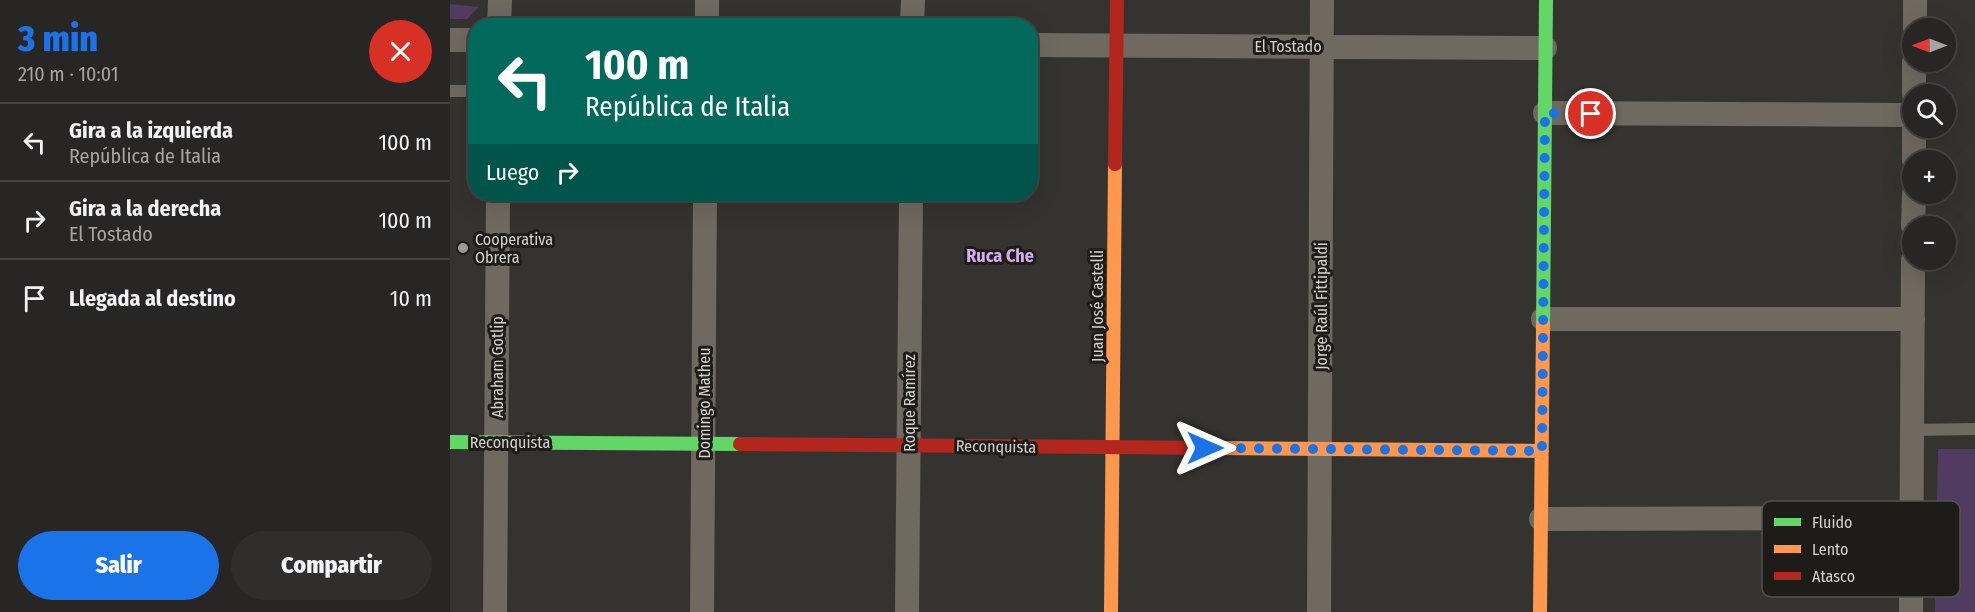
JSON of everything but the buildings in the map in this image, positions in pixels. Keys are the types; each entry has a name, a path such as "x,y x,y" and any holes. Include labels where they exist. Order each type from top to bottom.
{"street":[{"path":"499,18 500,0"},
{"path":"707,0 707,18"},
{"path":"912,18 913,0"},
{"name":"Juan José Castelli","path":"1111,612 1117,0"},
{"name":"Jorge Raúl Fittipaldi","path":"1319,612 1322,0"},
{"path":"1540,612 1546,0"},
{"path":"1915,0 1915,18"},
{"path":"450,40 468,40"},
{"name":"El Tostado","path":"1038,45 1545,48"},
{"path":"1545,113 1902,115"},
{"name":"Abraham Gotlip","path":"495,612 498,201"},
{"name":"Domingo Matheu","path":"702,612 705,201"},
{"name":"Roque Ramírez","path":"907,612 911,201"},
{"path":"1912,501 1913,270"},
{"path":"1543,320 1913,319"},
{"name":"Reconquista","path":"450,442 1542,451"},
{"path":"1541,519 1762,518"},
{"path":"1911,597 1911,612"}],"lane":[{"path":"450,91 468,91"},
{"path":"1912,430 1975,429"}],"shaded area":[{"path":"450,4 479,7 467,19 450,19"},
{"path":"1938,449 1975,449 1975,612 1935,612 1935,597 1960,597 1960,501 1937,501"}],"traffic: fast":[{"path":"1543,325 1546,0"},
{"path":"450,442 740,444"}],"traffic: slow":[{"path":"1111,612 1115,164"},
{"path":"1540,612 1543,325"},
{"path":"1219,448 1542,451"}],"traffic: jam":[{"path":"1115,164 1117,0"},
{"path":"740,444 1219,448"}],"place":[{"name":"Cooperativa Obrera","path":"463,248"}],"district":[{"name":"Ruca Che","path":"1000,256"}],"route":[{"path":"1205,448 1542,451 1545,113 1591,114"}]}
